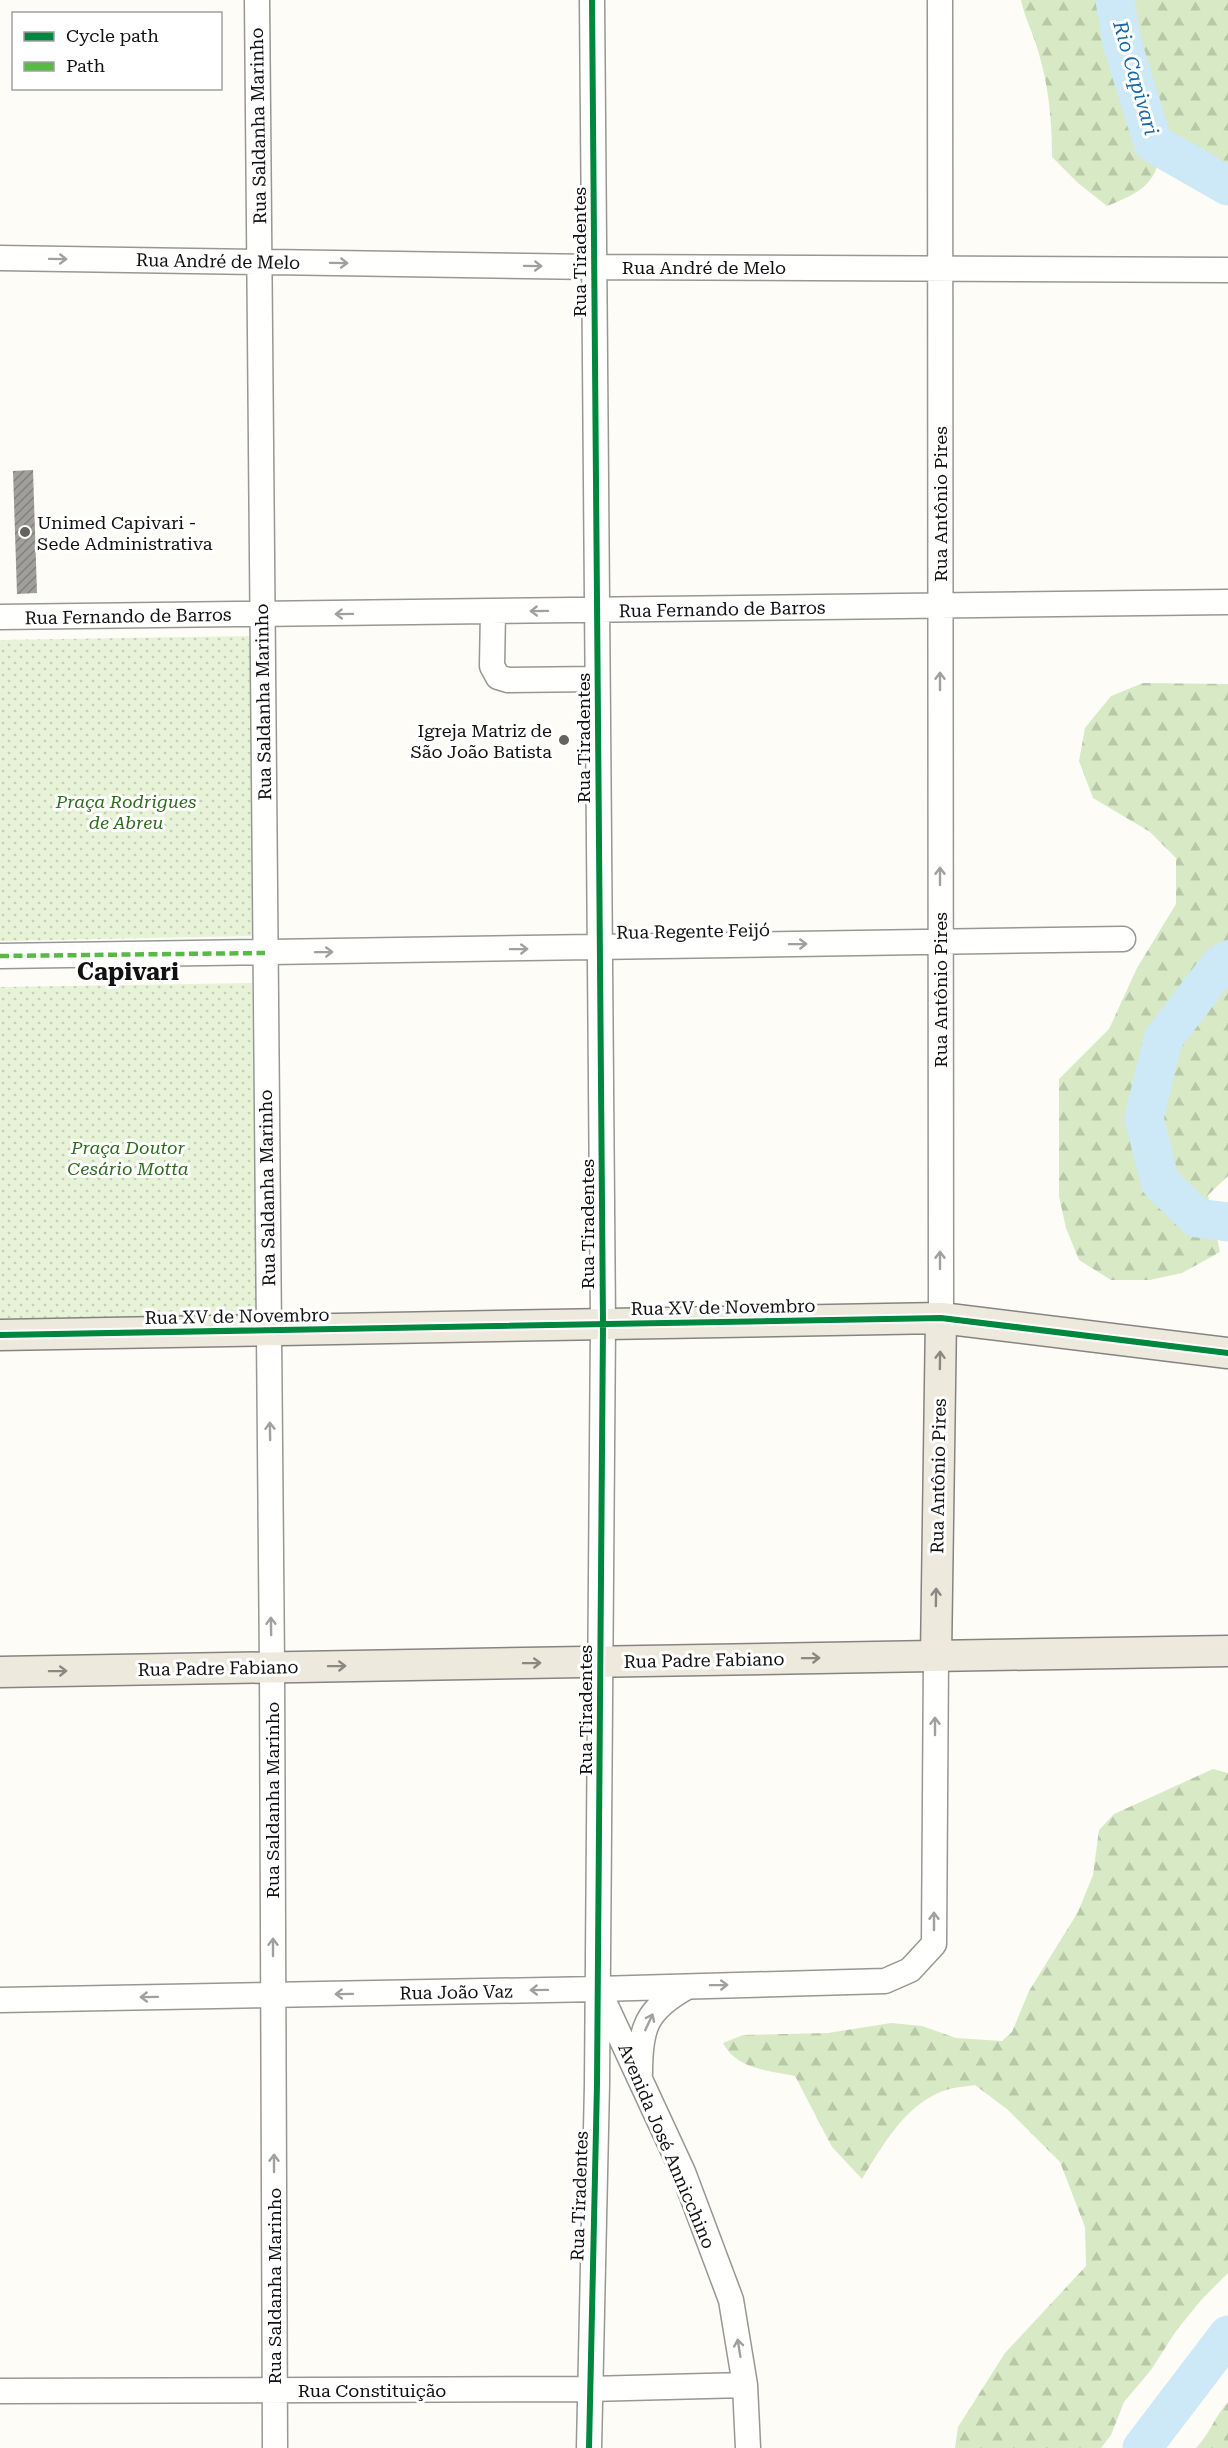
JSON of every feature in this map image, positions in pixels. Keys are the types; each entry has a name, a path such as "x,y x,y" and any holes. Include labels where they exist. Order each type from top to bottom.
{"main road":[{"name":"Rua XV de Novembro","path":"0,1335 940,1318 1228,1353"},
{"name":"Rua Antônio Pires","path":"936,1656 940,1318"},
{"name":"Rua Padre Fabiano","path":"0,1672 1228,1651"}],"street":[{"name":"Rua Saldanha Marinho","path":"256,0 272,1667 275,2448"},
{"name":"Rua Tiradentes","path":"589,2448 597,2084 603,1324 592,0"},
{"name":"Rua Antônio Pires","path":"940,0 940,1318"},
{"name":"Rua André de Melo","path":"0,258 594,267 1228,270"},
{"name":"Rua Fernando de Barros","path":"0,617 1228,602"},
{"path":"493,612 492,666 498,677 508,680 597,679"},
{"name":"Rua Regente Feijó","path":"0,956 1123,939"},
{"name":"Rua Antônio Pires","path":"910,1970 934,1944 936,1656"},
{"name":"Rua João Vaz","path":"0,2000 598,1989 885,1981 910,1970"},
{"path":"597,2084 610,2073 622,2071 639,2077 640,2043 650,2016 666,1999 690,1986"},
{"name":"Avenida José Annicchino","path":"598,1989 683,2172 731,2300 745,2385 748,2448"},
{"name":"Rua Constituição","path":"0,2391 589,2390 745,2385"}],"green space":[{"path":"1021,0 1228,0 1228,169 1177,137 1165,134 1156,142 1158,163 1154,174 1144,187 1130,196 1107,206 1078,183 1052,157 1048,92 1037,47"},
{"name":"Praça Rodrigues de Abreu","path":"250,636 255,936 0,941 0,640"},
{"path":"1143,683 1228,684 1228,1176 1208,1195 1220,1252 1182,1273 1150,1280 1111,1280 1079,1260 1066,1228 1059,1196 1059,1079 1109,1029 1137,968 1176,904 1176,858 1150,832 1093,798 1079,761 1085,728 1111,696"},
{"name":"Praça Doutor Cesário Motta","path":"252,983 258,1316 0,1319 0,987"},
{"path":"1213,1769 1228,1773 1228,2273 1202,2299 1176,2331 1151,2370 1124,2402 1111,2435 1101,2448 955,2448 958,2427 1005,2353 1086,2266 1085,2227 1060,2162 1008,2110 975,2085 943,2091 917,2106 896,2128 862,2179 832,2147 795,2076 745,2064 729,2052 723,2043 743,2035 828,2033 891,2023 922,2026 956,2038 1002,2041 1012,2032 1029,1991 1078,1912 1093,1875 1099,1830 1114,1814"},
{"path":"1228,2402 1228,2448 1196,2448 1219,2413"}],"building":[{"name":"Unimed Capivari - Sede Administrativa","path":"33,470 37,593 17,594 13,471"}],"waterway":[{"name":"Rio Capivari","path":"1115,0 1122,43 1153,143 1228,186"},
{"name":"Rio Capivari","path":"1228,960 1220,965 1163,1039 1144,1118 1160,1182 1197,1218 1228,1222"},
{"name":"Rio Capivari","path":"1142,2448 1228,2335"}],"marked path":[{"path":"0,956 265,953"}],"cycle path":[{"path":"589,2448 597,2084 603,1324 592,0"},
{"path":"0,1335 941,1318 1228,1353"}],"place":[{"name":"Unimed Capivari - Sede Administrativa","path":"25,532"},
{"name":"Igreja Matriz de São João Batista","path":"564,740"}],"district":[{"name":"Capivari","path":"128,972"}]}
